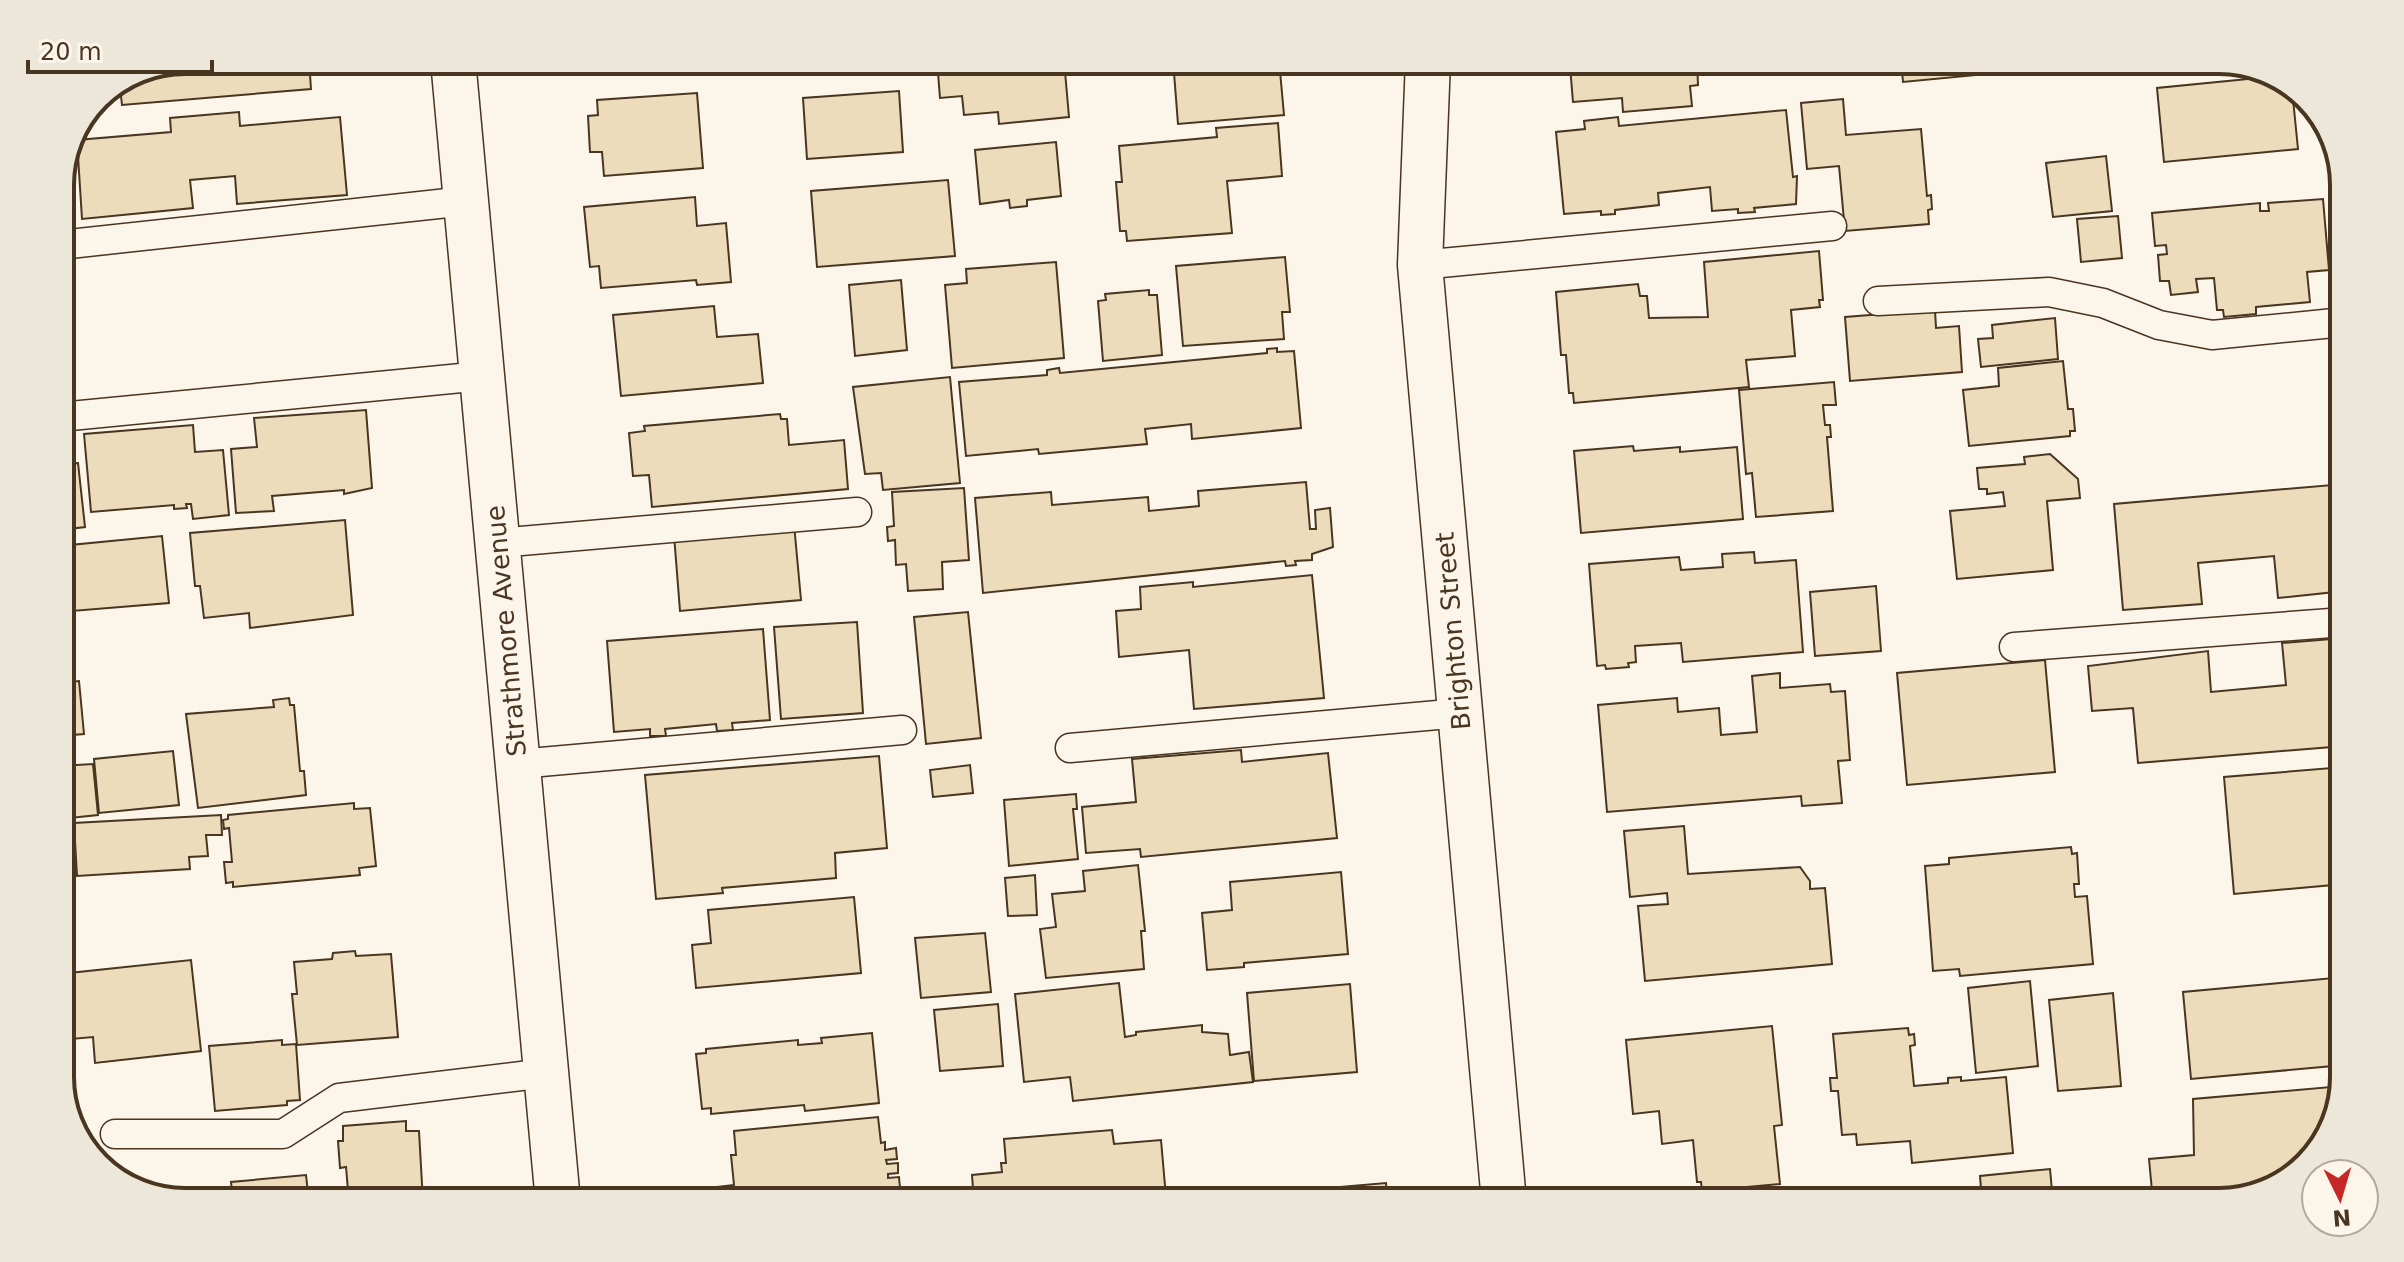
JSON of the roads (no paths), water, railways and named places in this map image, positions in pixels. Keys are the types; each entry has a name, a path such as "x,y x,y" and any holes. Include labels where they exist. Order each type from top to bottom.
{"street":[{"name":"Strathmore Avenue","path":"454,74 557,1188"},
{"name":"Brighton Street","path":"1427,74 1420,265 1503,1188"}],"lane":[{"path":"74,243 466,201"},
{"path":"1420,265 1832,226"},
{"path":"1878,301 2049,292 2103,303 2159,325 2212,335 2330,323"},
{"path":"74,416 482,376"},
{"path":"498,543 857,512"},
{"path":"2014,647 2330,623"},
{"path":"1070,748 1460,713"},
{"path":"518,764 902,730"},
{"path":"115,1134 283,1134 339,1098 546,1073"}]}
